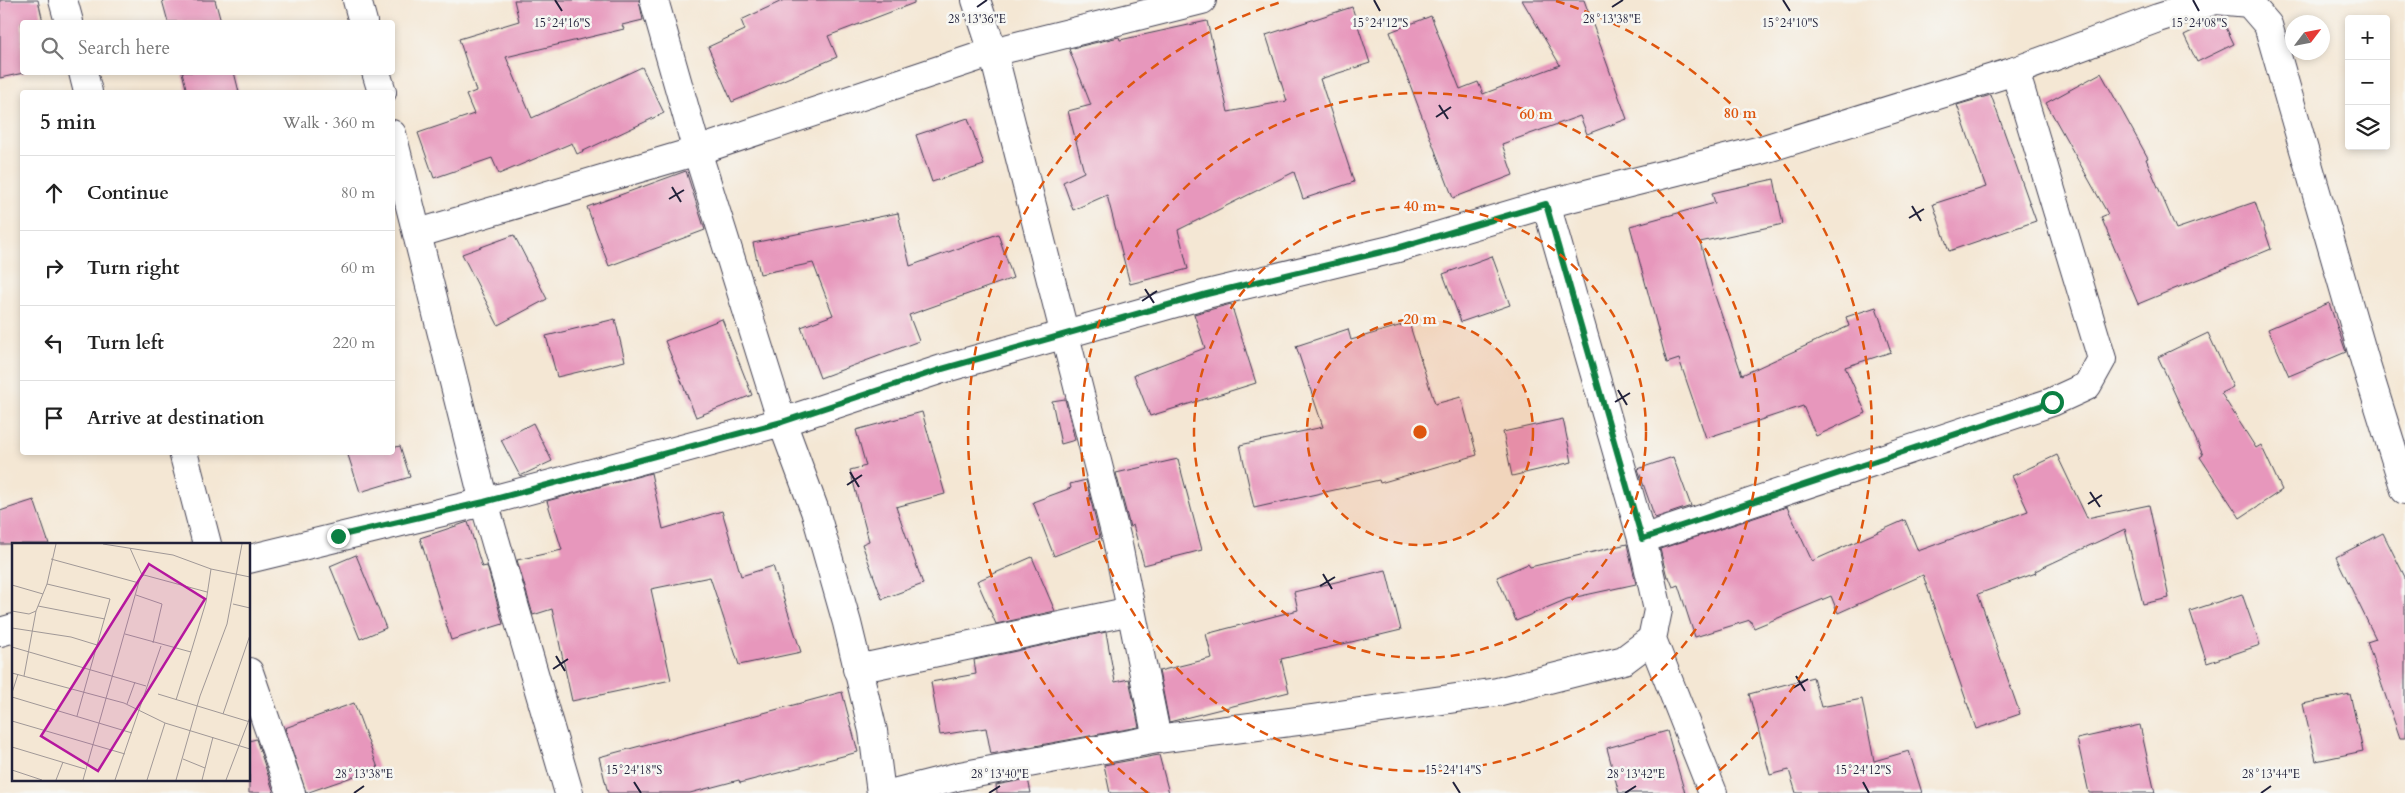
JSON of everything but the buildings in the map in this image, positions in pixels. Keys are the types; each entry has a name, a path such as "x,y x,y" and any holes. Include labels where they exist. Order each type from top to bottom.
{"street":[{"path":"63,0 68,20"},
{"path":"357,0 362,20"},
{"path":"654,0 697,151 782,422 816,511 847,623 873,732 881,793"},
{"path":"976,0 993,52 1117,540 1157,739"},
{"path":"419,233 697,151 993,52 1202,0"},
{"path":"250,559 484,502 782,422 942,369 1207,294 1394,249 1546,204 1761,150 2014,71 2155,9 2216,0 2249,2 2268,25 2366,365 2405,490"},
{"path":"1642,539 2052,402 2087,386 2102,359 2014,71"},
{"path":"84,75 88,90"},
{"path":"377,75 381,90"},
{"path":"395,145 419,233 484,502 569,793"},
{"path":"1546,204 1642,539 1658,610 1652,639 1713,793"},
{"path":"184,455 207,543"},
{"path":"857,669 1131,610"},
{"path":"894,793 960,776 1157,739 1313,719 1497,692 1624,660 1652,639"},
{"path":"250,675 290,793"}],"route":[{"path":"338,536 484,502 782,422 942,369 1207,294 1394,249 1546,204 1642,539 2052,402"}]}
